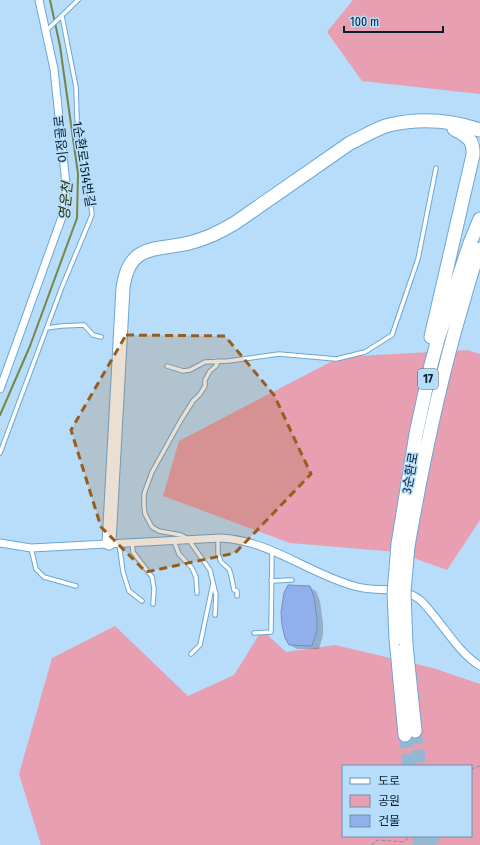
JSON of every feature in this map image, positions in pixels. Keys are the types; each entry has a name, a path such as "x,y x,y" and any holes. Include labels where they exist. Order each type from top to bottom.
{"highway":[{"path":"454,126 480,120"},
{"path":"114,543 123,288 126,270 131,262 149,250 191,242 220,232 350,143 370,132 388,125 427,121 480,130"},
{"path":"454,126 480,136"},
{"path":"418,425 428,349 473,149 471,141 467,136 454,126"},
{"name":"3순환로","path":"403,545 418,425 431,365 438,339 470,243 480,219"},
{"name":"3순환로","path":"410,733 401,641 394,593 403,545 447,357 480,249"}],"street":[{"name":"이정골로","path":"0,389 62,217 65,201 66,184 49,29 39,0"},
{"path":"0,543 31,548 218,538 228,538 248,542 272,550 316,572 352,586 370,590 396,590 413,596 426,605 463,651 480,666"}],"lane":[{"path":"49,29 78,0"},
{"name":"1순환로1514번길","path":"0,453 62,286 92,215 77,119 76,87 62,16"},
{"path":"168,366 183,371 190,370 205,362 279,354 336,359 365,352 392,335 418,259 436,168"},
{"path":"47,328 84,325 93,335 101,337"},
{"path":"215,615 216,595 214,580 210,570 188,540 181,535 164,533 152,527 145,514 144,494 152,472 181,420 205,386 205,380 210,371 216,366 218,361"},
{"path":"218,538 218,554 221,562 229,569 234,590 238,591 237,596"},
{"path":"174,540 179,554 192,568 196,578 197,593"},
{"path":"132,542 133,552 152,577 154,589 153,604"},
{"path":"114,543 129,591 142,601"},
{"path":"31,548 36,569 44,577 76,586"},
{"path":"254,633 271,632 272,550"},
{"path":"191,654 200,645 214,580"},
{"path":"271,581 292,580"}],"path":[{"path":"371,845 378,840 402,842 410,837"}],"highlighted area":[{"path":"126,335 225,336 274,395 311,474 235,553 146,572 101,527 71,430"}],"green space":[{"path":"353,0 480,0 480,94 362,81 327,32"},
{"path":"467,350 480,354 480,520 447,570 397,552 290,543 163,496 179,441 340,357"},
{"path":"115,626 188,696 234,675 262,630 286,652 335,645 433,668 480,684 480,845 41,845 19,774 52,658"}],"building":[{"path":"288,585 310,586 314,597 317,619 317,631 312,646 289,645 285,638 281,612 284,593"}],"waterway":[{"name":"영운천","path":"0,415 30,346 77,218 78,174 60,46 50,0"}],"tunnel":[{"path":"415,731 420,765"},
{"path":"405,735 409,765"},
{"path":"419,837 420,845"},
{"path":"431,837 433,845"}]}
